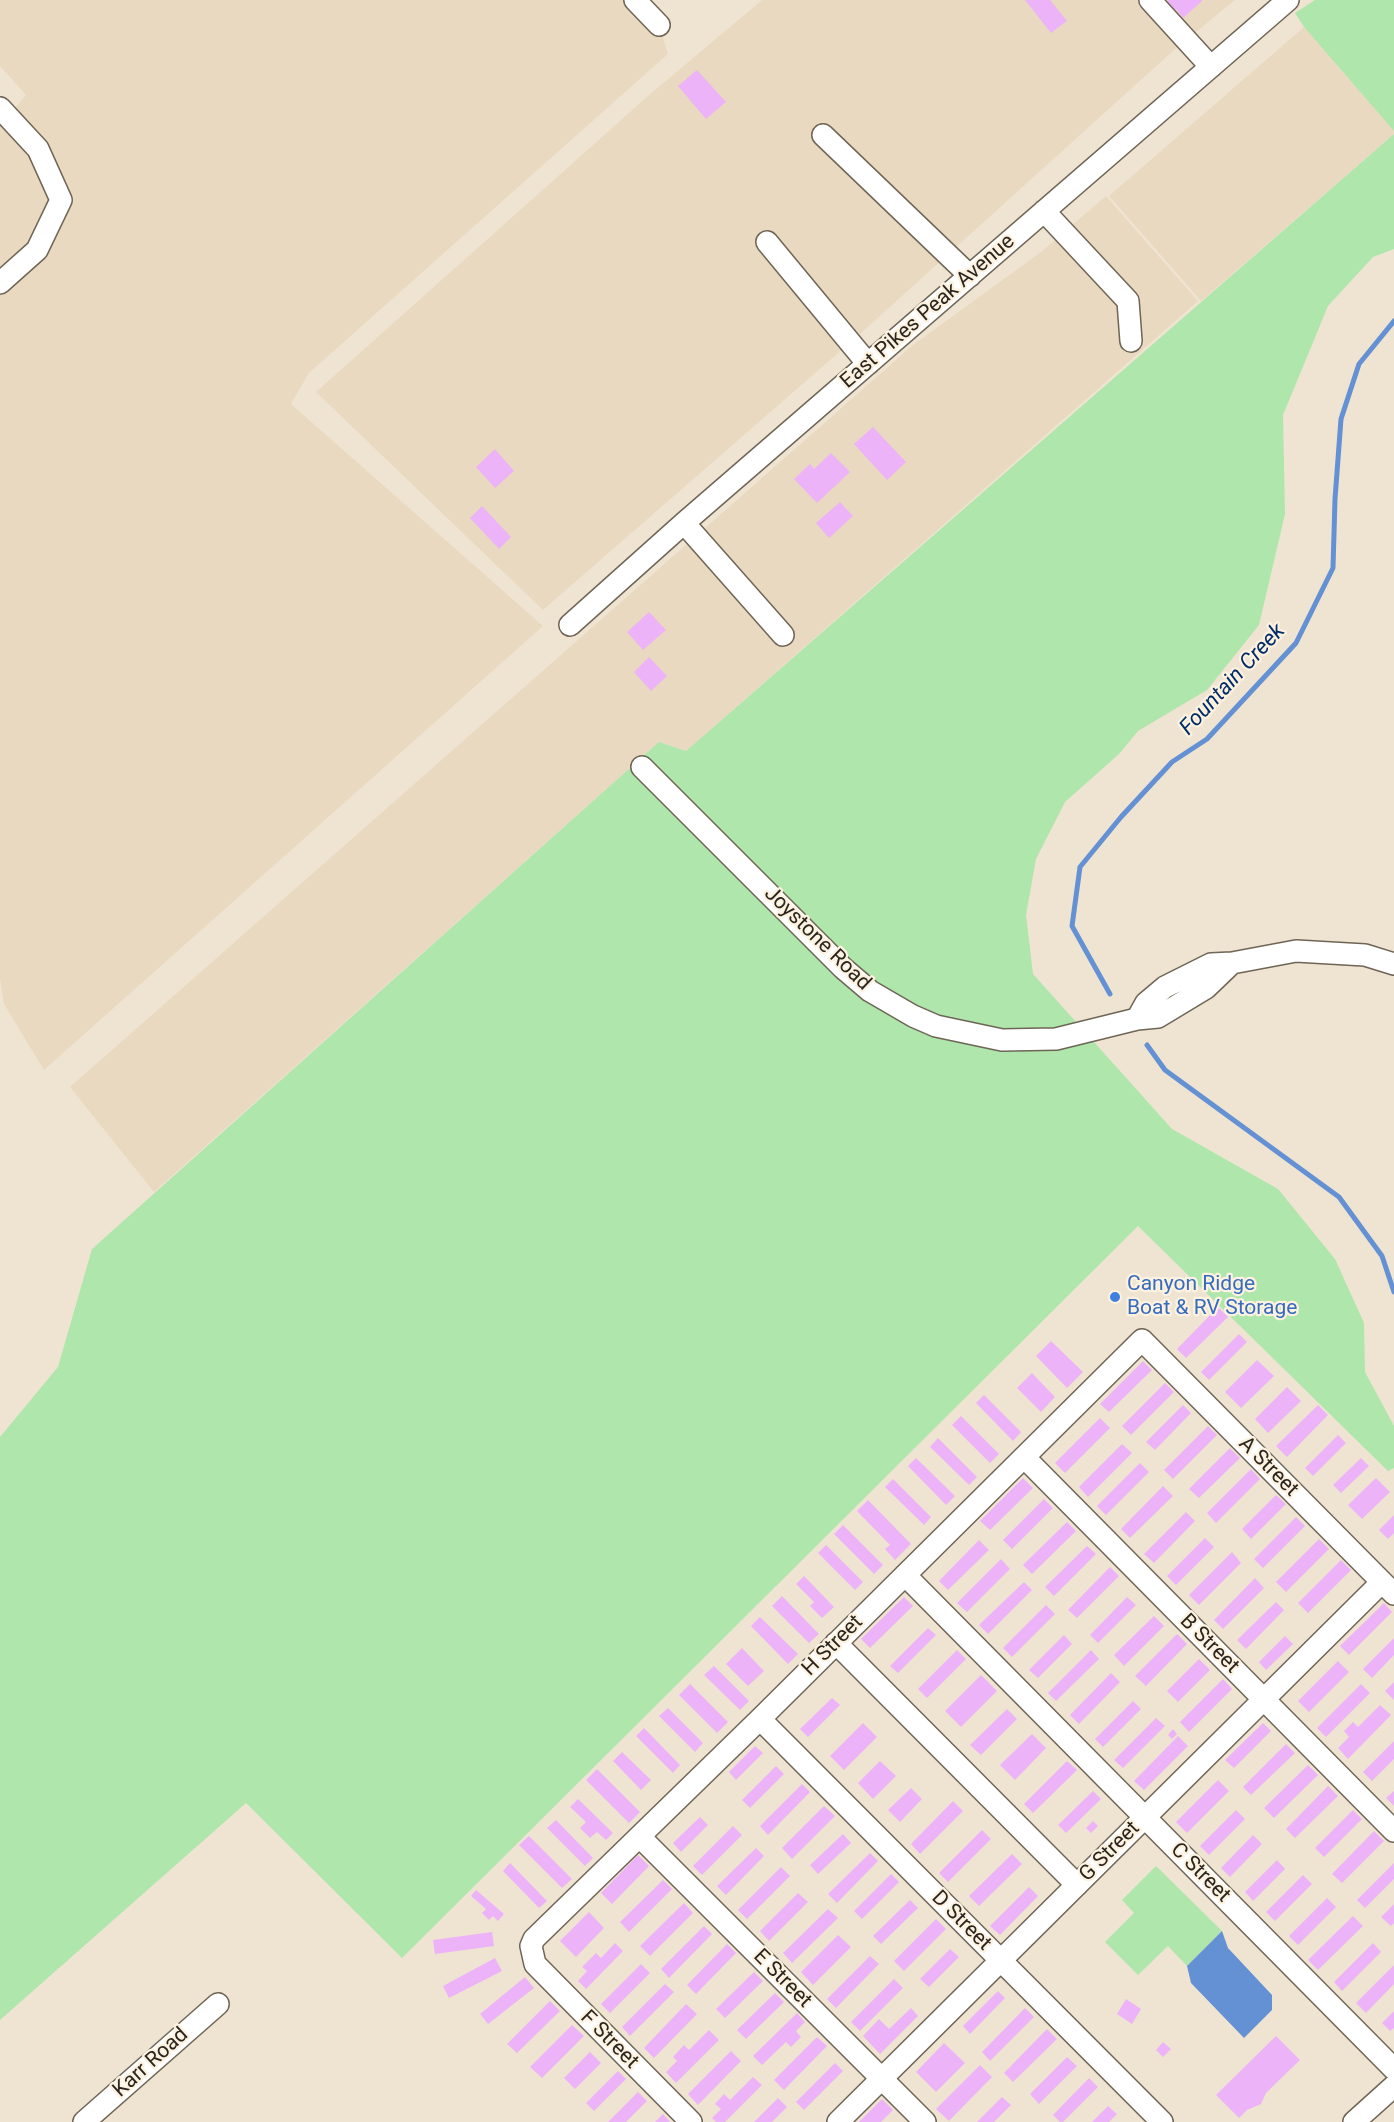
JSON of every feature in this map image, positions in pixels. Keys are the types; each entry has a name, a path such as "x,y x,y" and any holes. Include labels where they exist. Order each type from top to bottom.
{"street":[{"path":"634,0 659,25"},
{"path":"1150,0 1211,67"},
{"name":"East Pikes Peak Avenue","path":"570,625 1288,0"},
{"path":"0,108 38,149 61,200 37,250 0,283"},
{"path":"823,135 970,276"},
{"path":"1044,211 1128,301 1131,341"},
{"path":"767,242 868,364"},
{"path":"684,524 783,635"},
{"name":"Joystone Road","path":"642,767 843,968 870,991 913,1016 936,1026 1002,1040 1056,1039 1137,1019 1158,1017 1206,988 1232,963 1296,951 1365,955 1394,964"},
{"name":"H Street","path":"525,1954 534,1939 760,1719 1142,1340"},
{"name":"A Street","path":"1142,1340 1388,1588"},
{"name":"B Street","path":"1024,1457 1394,1831"},
{"name":"C Street","path":"905,1575 1394,2069"},
{"name":"G Street","path":"838,2122 1264,1699 1388,1588"},
{"path":"836,1643 1077,1885"},
{"name":"D Street","path":"760,1719 1162,2122"},
{"name":"E Street","path":"640,1837 925,2122"},
{"name":"F Street","path":"525,1954 692,2122"},
{"name":"Karr Road","path":"84,2122 218,2004"},
{"path":"1354,2122 1394,2086"}],"shaded area":[{"path":"0,0 634,0 659,25 668,54 309,373 291,404 543,626 44,1070 4,1004 0,978 0,126 26,95 0,66"},
{"path":"762,0 1235,0 1174,50 860,334 543,610 316,392 648,96"},
{"path":"1304,27 1394,131 1394,134 1201,301 1109,196"},
{"path":"1106,196 1198,301 686,751 659,742 154,1192 70,1087 913,345 1041,252"}],"green space":[{"path":"1315,0 1394,0 1394,131 1304,27 1295,13"},
{"path":"1394,134 1394,249 1373,257 1328,306 1283,415 1285,514 1259,625 1207,690 1138,731 1119,754 1065,802 1036,859 1026,915 1033,974 1172,1129 1278,1189 1335,1259 1364,1323 1365,1372 1394,1426 1394,1468 1388,1471 1138,1226 402,1958 246,1803 0,2020 0,1437 58,1367 92,1249 659,742 686,751"},
{"path":"1156,1866 1222,1931 1187,1966 1168,1946 1138,1975 1105,1942 1134,1913 1122,1900"}],"water":[{"path":"1222,1931 1228,1948 1272,1995 1272,2010 1244,2038 1191,1983 1187,1966"}],"building":[{"path":"1025,0 1050,0 1067,21 1051,33"},
{"path":"1169,0 1203,0 1183,18 1176,9 1169,14 1162,6"},
{"path":"697,70 726,102 706,119 678,86"},
{"path":"873,427 906,462 887,480 854,444"},
{"path":"495,449 514,471 495,488 476,467"},
{"path":"831,453 850,472 817,503 794,479 810,464 814,469"},
{"path":"840,502 853,516 829,538 816,523"},
{"path":"482,506 511,537 499,549 470,518"},
{"path":"649,612 666,630 643,650 627,632"},
{"path":"649,657 667,676 651,691 634,672"},
{"path":"1218,1307 1228,1317 1186,1358 1177,1349"},
{"path":"1239,1334 1247,1342 1209,1380 1201,1372"},
{"path":"1051,1341 1083,1372 1067,1388 1036,1356"},
{"path":"1257,1360 1274,1376 1241,1408 1225,1392"},
{"path":"1143,1361 1152,1370 1109,1412 1100,1404"},
{"path":"1032,1373 1055,1397 1041,1412 1017,1388"},
{"path":"1165,1383 1174,1392 1131,1435 1122,1426"},
{"path":"1287,1387 1301,1401 1268,1433 1255,1419"},
{"path":"984,1395 1021,1432 1013,1441 976,1403"},
{"path":"1183,1405 1191,1413 1155,1450 1146,1442"},
{"path":"1318,1405 1328,1415 1287,1457 1276,1446"},
{"path":"961,1416 999,1454 990,1463 952,1425"},
{"path":"1100,1418 1110,1428 1065,1473 1055,1463"},
{"path":"1208,1426 1217,1435 1173,1479 1164,1470"},
{"path":"1338,1435 1346,1443 1313,1476 1305,1468"},
{"path":"938,1438 977,1477 969,1485 930,1447"},
{"path":"1122,1444 1132,1453 1088,1497 1079,1487"},
{"path":"1230,1448 1240,1458 1199,1498 1189,1489"},
{"path":"916,1458 955,1496 946,1505 908,1466"},
{"path":"1361,1458 1369,1466 1341,1493 1333,1485"},
{"path":"1140,1463 1149,1472 1106,1515 1097,1506"},
{"path":"1251,1469 1260,1479 1216,1523 1207,1513"},
{"path":"1023,1478 1033,1488 990,1530 980,1521"},
{"path":"1376,1478 1390,1492 1362,1519 1348,1505"},
{"path":"893,1479 931,1517 924,1525 885,1487"},
{"path":"1163,1486 1173,1496 1130,1538 1121,1529"},
{"path":"1276,1495 1286,1504 1251,1539 1242,1529"},
{"path":"1044,1499 1053,1508 1012,1549 1003,1540"},
{"path":"868,1500 911,1544 895,1560 885,1549 890,1545 857,1511"},
{"path":"1186,1512 1195,1521 1154,1563 1144,1554"},
{"path":"1394,1515 1394,1533 1388,1539 1379,1530"},
{"path":"1296,1517 1305,1526 1263,1568 1254,1559"},
{"path":"1067,1522 1076,1531 1032,1574 1023,1565"},
{"path":"843,1525 883,1565 874,1574 834,1534"},
{"path":"1205,1538 1214,1547 1176,1585 1167,1576"},
{"path":"1319,1539 1329,1549 1286,1592 1276,1582"},
{"path":"979,1540 989,1550 948,1590 939,1581"},
{"path":"826,1545 863,1582 855,1590 818,1553"},
{"path":"1087,1546 1096,1554 1054,1596 1045,1587"},
{"path":"1232,1552 1241,1563 1199,1605 1189,1595"},
{"path":"1001,1559 1010,1569 967,1612 957,1603"},
{"path":"1341,1560 1351,1570 1308,1613 1298,1603"},
{"path":"1110,1567 1119,1576 1077,1618 1068,1610"},
{"path":"804,1576 834,1607 822,1618 810,1606 814,1602 796,1584"},
{"path":"1255,1578 1264,1588 1223,1629 1214,1620"},
{"path":"1024,1582 1032,1590 988,1634 979,1625"},
{"path":"782,1596 819,1634 809,1643 772,1606"},
{"path":"904,1597 913,1606 870,1648 861,1639"},
{"path":"1127,1597 1136,1605 1098,1643 1090,1635"},
{"path":"1276,1602 1284,1610 1246,1649 1237,1640"},
{"path":"1384,1603 1392,1612 1349,1655 1340,1646"},
{"path":"1046,1605 1055,1614 1012,1657 1003,1648"},
{"path":"1154,1616 1164,1626 1124,1666 1114,1655"},
{"path":"760,1617 798,1654 788,1664 751,1626"},
{"path":"928,1628 936,1635 898,1673 890,1666"},
{"path":"1177,1634 1187,1644 1146,1686 1135,1676"},
{"path":"1064,1635 1072,1644 1038,1678 1029,1670"},
{"path":"1285,1636 1293,1644 1266,1670 1259,1662"},
{"path":"1394,1638 1394,1655 1372,1678 1363,1669"},
{"path":"742,1648 764,1671 748,1686 726,1664"},
{"path":"957,1650 966,1659 927,1698 918,1689"},
{"path":"1091,1650 1099,1659 1056,1701 1048,1693"},
{"path":"1199,1659 1210,1670 1178,1702 1167,1691"},
{"path":"1338,1661 1349,1672 1309,1712 1298,1701"},
{"path":"714,1666 749,1701 740,1710 704,1675"},
{"path":"1111,1673 1120,1682 1079,1724 1070,1715"},
{"path":"981,1675 997,1691 961,1727 945,1711"},
{"path":"1223,1679 1232,1689 1189,1732 1180,1722"},
{"path":"1394,1682 1394,1700 1385,1691"},
{"path":"690,1684 728,1722 717,1733 679,1695"},
{"path":"1361,1684 1370,1693 1326,1737 1317,1728"},
{"path":"832,1698 840,1705 808,1737 800,1729"},
{"path":"1133,1701 1141,1709 1103,1747 1095,1739"},
{"path":"1380,1705 1391,1715 1348,1759 1338,1748 1349,1737 1344,1731 1353,1722 1358,1727"},
{"path":"668,1708 703,1743 695,1752 659,1716"},
{"path":"1007,1709 1017,1719 981,1755 970,1745"},
{"path":"1156,1718 1165,1726 1123,1768 1114,1760"},
{"path":"863,1723 877,1737 844,1770 830,1756"},
{"path":"1263,1723 1271,1731 1234,1768 1225,1760"},
{"path":"644,1728 680,1765 673,1773 636,1736"},
{"path":"1173,1729 1177,1734 1172,1739 1168,1735"},
{"path":"1032,1734 1046,1748 1015,1780 1000,1765"},
{"path":"1178,1736 1188,1746 1144,1790 1134,1781"},
{"path":"1394,1741 1394,1759 1372,1781 1363,1772"},
{"path":"1286,1744 1295,1753 1251,1795 1243,1787"},
{"path":"755,1746 763,1753 736,1780 729,1772"},
{"path":"622,1752 651,1780 641,1790 613,1761"},
{"path":"880,1761 896,1776 873,1799 858,1783"},
{"path":"1067,1761 1077,1770 1033,1813 1024,1804"},
{"path":"1308,1765 1318,1775 1274,1818 1264,1808"},
{"path":"776,1766 784,1774 750,1808 742,1800"},
{"path":"597,1769 640,1812 629,1823 586,1780"},
{"path":"1218,1780 1229,1791 1187,1833 1176,1822"},
{"path":"802,1784 810,1792 768,1835 760,1826"},
{"path":"1328,1786 1338,1796 1295,1838 1286,1829"},
{"path":"911,1788 922,1799 900,1822 888,1810"},
{"path":"1093,1791 1101,1799 1066,1833 1058,1825"},
{"path":"1394,1791 1394,1806 1386,1798"},
{"path":"578,1799 613,1833 606,1840 597,1832 590,1838 580,1828 586,1822 570,1807"},
{"path":"953,1801 963,1811 920,1854 911,1844"},
{"path":"824,1806 835,1816 792,1859 782,1848"},
{"path":"1236,1810 1245,1819 1209,1855 1200,1846"},
{"path":"1353,1810 1362,1819 1324,1857 1315,1848"},
{"path":"700,1817 708,1825 681,1852 673,1843"},
{"path":"556,1820 593,1858 585,1866 547,1828"},
{"path":"1093,1821 1098,1826 1091,1833 1086,1828"},
{"path":"733,1826 742,1835 702,1875 693,1866"},
{"path":"982,1830 991,1839 948,1882 939,1873"},
{"path":"1374,1831 1384,1841 1342,1883 1332,1874"},
{"path":"843,1834 851,1843 818,1874 810,1865"},
{"path":"1253,1835 1262,1844 1230,1877 1221,1868"},
{"path":"529,1836 572,1879 562,1888 519,1845"},
{"path":"756,1848 764,1856 726,1895 717,1886"},
{"path":"870,1853 878,1861 837,1903 828,1894"},
{"path":"1012,1854 1022,1864 979,1906 969,1896"},
{"path":"638,1855 649,1866 612,1904 601,1893"},
{"path":"1277,1860 1285,1869 1253,1901 1245,1892"},
{"path":"510,1863 547,1901 539,1908 503,1871"},
{"path":"1394,1863 1394,1879 1365,1908 1357,1900"},
{"path":"781,1867 790,1876 747,1919 738,1910"},
{"path":"891,1874 899,1882 862,1919 854,1911"},
{"path":"1303,1875 1312,1884 1275,1921 1266,1912"},
{"path":"663,1880 672,1889 629,1932 620,1922"},
{"path":"1029,1887 1038,1896 1000,1935 990,1926"},
{"path":"476,1890 504,1914 498,1921 493,1916 489,1920 482,1913 486,1909 471,1896"},
{"path":"798,1893 808,1902 769,1941 760,1931"},
{"path":"1327,1898 1336,1907 1298,1945 1289,1936"},
{"path":"910,1900 918,1908 881,1944 873,1936"},
{"path":"684,1903 693,1913 650,1956 640,1946"},
{"path":"1394,1904 1394,1923 1391,1926 1381,1917"},
{"path":"828,1909 838,1918 792,1963 783,1953"},
{"path":"589,1912 604,1928 576,1957 560,1941"},
{"path":"1353,1916 1363,1926 1318,1970 1308,1960"},
{"path":"936,1919 946,1929 904,1971 894,1961"},
{"path":"704,1926 712,1934 669,1978 661,1969"},
{"path":"492,1932 494,1946 435,1954 433,1940"},
{"path":"838,1935 851,1947 813,1985 801,1972"},
{"path":"615,1943 623,1951 586,1989 578,1981 587,1971 582,1967 596,1953 601,1958"},
{"path":"1373,1943 1381,1952 1342,1991 1334,1982"},
{"path":"727,1944 736,1953 696,1994 687,1985"},
{"path":"950,1949 959,1957 929,1987 920,1979"},
{"path":"870,1956 879,1964 836,2008 827,1999"},
{"path":"495,1958 502,1971 449,1998 443,1986"},
{"path":"641,1964 650,1973 610,2013 601,2004"},
{"path":"1394,1965 1394,1984 1366,2013 1356,2003"},
{"path":"754,1972 763,1981 725,2018 716,2009"},
{"path":"525,1977 534,1988 488,2024 480,2014"},
{"path":"894,1979 903,1988 860,2031 851,2022"},
{"path":"665,1984 674,1992 630,2036 622,2027"},
{"path":"998,1991 1005,1998 970,2034 963,2026"},
{"path":"775,1993 784,2002 746,2039 737,2030"},
{"path":"1126,1999 1141,2009 1132,2024 1117,2014"},
{"path":"550,2001 560,2011 517,2053 507,2044"},
{"path":"686,2004 697,2014 654,2058 644,2048"},
{"path":"911,2008 918,2016 880,2054 863,2036 879,2019 889,2029"},
{"path":"1025,2008 1034,2017 990,2061 982,2052"},
{"path":"1394,2011 1394,2028 1390,2031 1382,2023"},
{"path":"797,2013 805,2022 796,2031 801,2037 791,2047 786,2042 762,2065 753,2056"},
{"path":"572,2025 584,2036 542,2078 530,2067"},
{"path":"1047,2029 1057,2039 1013,2082 1004,2073"},
{"path":"709,2030 719,2040 676,2083 666,2072 677,2061 673,2057 684,2045 689,2050"},
{"path":"1276,2036 1300,2060 1266,2093 1261,2104 1247,2110 1239,2118 1216,2095"},
{"path":"817,2037 827,2046 784,2090 774,2080"},
{"path":"1163,2042 1171,2049 1163,2057 1156,2050"},
{"path":"944,2043 965,2063 936,2092 916,2072"},
{"path":"731,2051 741,2061 698,2105 688,2094"},
{"path":"590,2052 601,2063 575,2089 564,2078"},
{"path":"1067,2057 1077,2066 1039,2104 1030,2094"},
{"path":"835,2063 843,2071 804,2110 796,2102"},
{"path":"980,2065 992,2077 949,2121 936,2109"},
{"path":"618,2071 626,2079 594,2111 586,2103"},
{"path":"753,2077 762,2085 725,2122 716,2122 712,2118 721,2109 715,2104 724,2094 730,2100"},
{"path":"1089,2078 1098,2087 1063,2122 1060,2122 1053,2115"},
{"path":"638,2092 647,2101 626,2122 608,2122"},
{"path":"1002,2097 1011,2105 994,2122 977,2122"},
{"path":"778,2098 787,2107 772,2122 754,2122"},
{"path":"882,2099 893,2110 881,2122 859,2122"},
{"path":"1108,2106 1117,2114 1109,2122 1092,2122"},
{"path":"663,2114 670,2122 655,2122"}],"waterway":[{"name":"Fountain Creek","path":"1110,994 1072,926 1080,867 1121,817 1172,762 1207,739 1296,643 1333,568 1341,419 1359,364 1394,321"},
{"name":"Fountain Creek","path":"1147,1045 1165,1070 1339,1197 1382,1256 1394,1292"}],"place":[{"name":"Canyon Ridge Boat & RV Storage","path":"1115,1297"}]}
